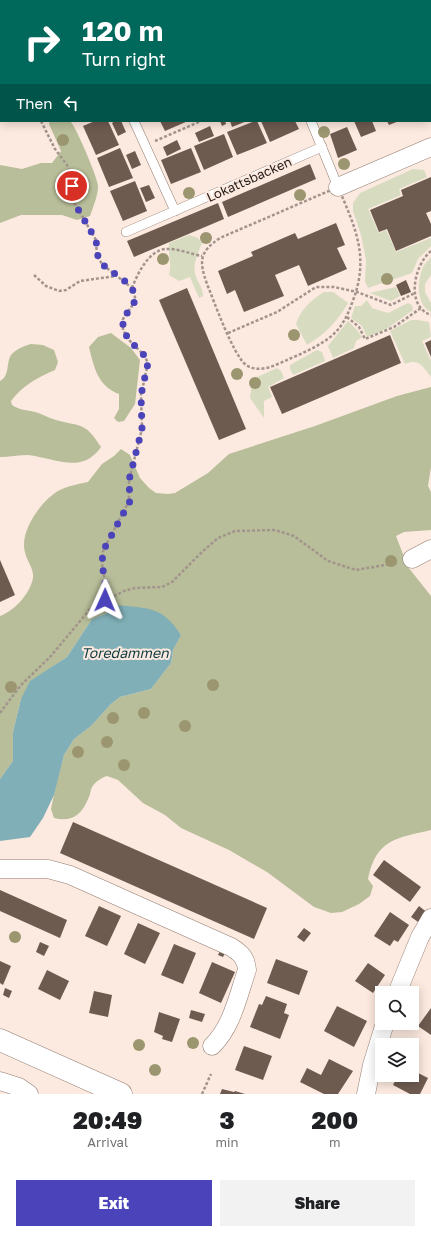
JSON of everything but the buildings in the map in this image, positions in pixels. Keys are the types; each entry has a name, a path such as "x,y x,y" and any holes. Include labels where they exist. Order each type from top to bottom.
{"street":[{"path":"338,187 431,147"},
{"path":"406,561 431,549"},
{"path":"0,869 48,869 70,875 240,952 247,963 247,970 229,1022 220,1038 212,1046"},
{"path":"400,986 420,937 431,918"},
{"path":"366,1094 372,1065 383,1030"},
{"path":"0,1040 121,1094"},
{"path":"0,1080 19,1087 29,1094"}],"lane":[{"path":"134,122 175,211"},
{"path":"311,122 338,187"},
{"name":"Lokattsbacken","path":"126,232 322,147"}],"path":[{"path":"42,122 55,149 67,165 71,175 75,204 96,240 98,257 103,265 132,288 135,297 134,303 123,319 123,330 129,340 144,355 148,363 141,395 142,429 129,480 130,501 103,551 102,564 105,581 105,600"},
{"path":"145,145 199,122"},
{"path":"338,187 353,222 360,250 361,265 357,292 347,317 330,338 318,346 277,365 263,369 248,366 241,360 203,273 202,256 212,243 220,238 338,187"},
{"path":"132,288 138,274 149,259 159,251 165,249 202,256"},
{"path":"431,251 422,260 418,267 415,293 421,308 431,315"},
{"path":"34,275 46,286 59,291 66,290 80,281 116,276"},
{"path":"228,333 277,312 316,287 334,287 357,292 391,305 415,293"},
{"path":"347,317 359,327 365,340 394,327 421,308"},
{"path":"0,713 20,685 50,657 91,608 105,600 135,588 162,587 172,582 202,551 218,538 235,531 275,530 294,536 328,562 356,570 406,561"},
{"path":"202,1094 211,1074"}],"green space":[{"path":"50,122 71,122 77,132 98,186 90,216 77,220 62,215 21,215 0,223 0,165 22,169 41,163 52,163 61,151 49,124"},
{"path":"413,169 424,170 427,177 399,189 401,195 368,209 379,233 386,230 396,252 431,238 431,246 418,259 412,273 368,288 365,281 366,260 361,235 353,211 353,203 360,193"},
{"path":"189,235 198,238 202,243 196,258 195,266 195,274 203,293 203,296 199,298 190,277 179,281 169,275 169,243"},
{"path":"431,257 431,275 425,284 425,292 431,303 431,312 426,309 420,298 419,286 423,267"},
{"path":"396,287 400,296 391,301 370,293"},
{"path":"324,292 333,292 348,303 330,327 307,345 296,324 300,314 307,305"},
{"path":"367,300 372,308 388,313 408,303 412,305 413,310 388,328 367,337 362,326 351,318 355,306 361,306"},
{"path":"411,320 429,322 431,337 422,341 431,361 431,377 420,364 410,362 405,364 390,331"},
{"path":"348,321 362,337 356,341 354,348 333,358 328,346"},
{"path":"111,333 131,348 140,360 135,404 124,421 118,422 114,418 119,409 119,394 106,386 98,375 89,347 98,337"},
{"path":"31,344 43,345 54,350 58,362 55,370 25,386 11,401 12,405 20,409 35,412 87,429 101,447 94,456 77,463 68,463 28,455 0,457 0,381 7,373 11,355 18,349"},
{"path":"317,350 322,352 325,361 293,375 290,365"},
{"path":"277,368 281,371 284,378 268,387 272,397 264,401 264,418 250,398 252,383 255,378"},
{"path":"431,387 431,467 428,486 431,492 431,530 404,532 396,536 408,567 431,596 431,830 398,838 382,848 376,856 368,879 373,886 370,896 359,904 342,912 331,913 314,907 267,872 229,850 181,828 165,815 143,803 118,780 107,776 98,780 93,785 89,798 79,814 66,819 54,818 51,809 56,785 64,755 74,739 91,726 111,704 120,697 151,689 171,663 173,650 181,634 118,605 105,614 92,619 67,657 52,667 21,699 13,732 13,761 0,779 0,616 16,606 29,590 33,574 25,552 25,535 39,509 51,496 65,488 88,482 102,464 121,449 130,455 140,478 149,488 156,493 175,493 208,473 229,454 315,426 397,396"}],"water":[{"name":"Toredammen","path":"118,605 147,609 161,614 168,619 181,635 173,650 171,663 151,689 120,697 111,704 91,726 74,739 64,755 54,795 43,818 30,837 0,841 0,779 13,761 13,732 21,699 30,681 67,657 92,619 105,614"}],"route":[{"path":"72,186 75,204 96,240 98,257 103,265 132,288 135,297 134,303 123,319 123,330 129,340 144,355 148,363 141,395 142,429 129,480 130,501 103,551 102,564 105,581 105,600"}]}
